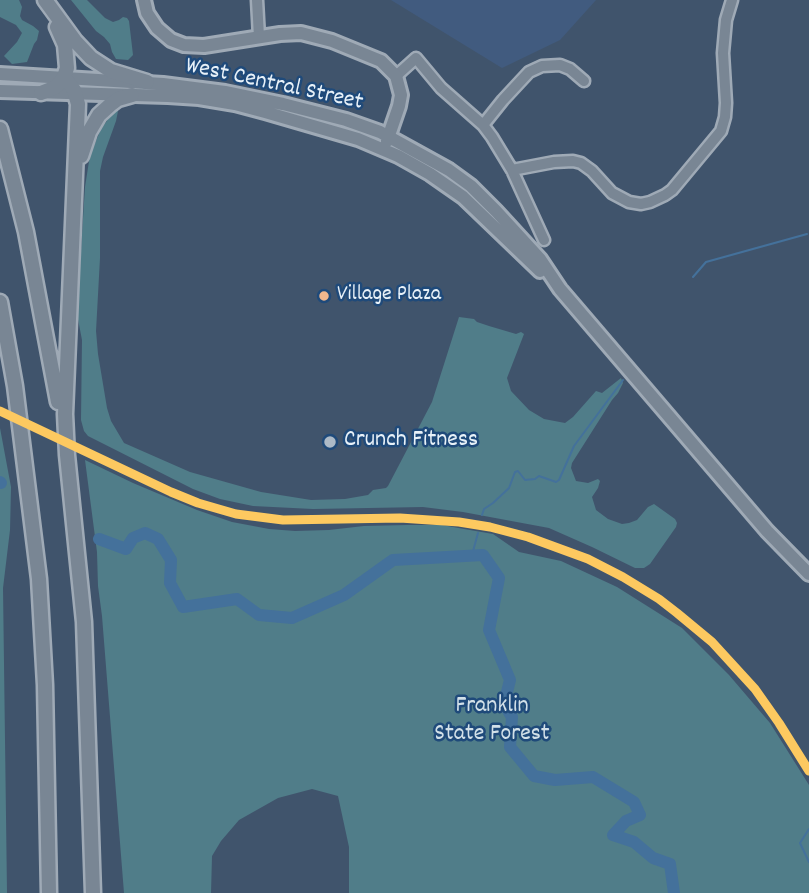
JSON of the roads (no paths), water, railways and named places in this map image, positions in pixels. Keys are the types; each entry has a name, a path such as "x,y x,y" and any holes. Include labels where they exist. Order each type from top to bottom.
{"highway":[{"path":"41,93 56,87 68,68 60,33 44,0"},
{"path":"44,0 91,58 111,71 147,82"},
{"path":"63,414 78,104 72,86 64,77"},
{"path":"75,188 91,128 99,115 110,105 118,99 132,95"},
{"path":"0,129 33,269 63,414 68,455 84,622 93,893"},
{"path":"0,302 21,431 39,579 46,685 49,893"},
{"path":"0,349 13,387"}],"main road":[{"path":"144,0 154,25 168,38 180,44 204,46 287,33 316,36 373,57 387,65 400,85 401,99 384,150"},
{"name":"West Central Street","path":"0,74 147,82 202,89 283,104 346,120 389,136 471,186 540,259 560,289"},
{"name":"West Central Street","path":"3,91 182,97 235,104 347,135 384,150 430,174 463,197 560,289 767,531 809,574"}],"street":[{"path":"257,0 259,37"},
{"path":"512,170 554,162 581,163 617,197 641,204 672,190 721,131 726,103 723,52 726,20 732,0"},
{"path":"396,76 416,58 441,88 484,125 512,170 544,240"},
{"path":"484,125 529,72 542,66 560,65 570,69 584,81"}],"waterway":[{"path":"693,277 706,262 807,234"},
{"path":"482,515 484,509 509,488 515,472 518,471 525,480 539,476 556,482 559,480 574,446 623,380"},
{"path":"99,539 126,549 133,538 145,533 158,539 171,560 170,583 183,607 237,599 259,615 292,618 344,595 393,560 483,555 499,578 489,630 510,680 504,704 512,717 510,747 534,776 555,780 593,777 634,802 640,815 626,821 613,835 634,842 653,858 670,864 674,893"},
{"path":"472,555 478,533"},
{"path":"809,829 800,843 809,862"}],"place":[{"name":"Village Plaza","path":"324,296"},
{"name":"Crunch Fitness","path":"330,442"}],"park label":[{"name":"Franklin State Forest","path":"492,722"}]}
